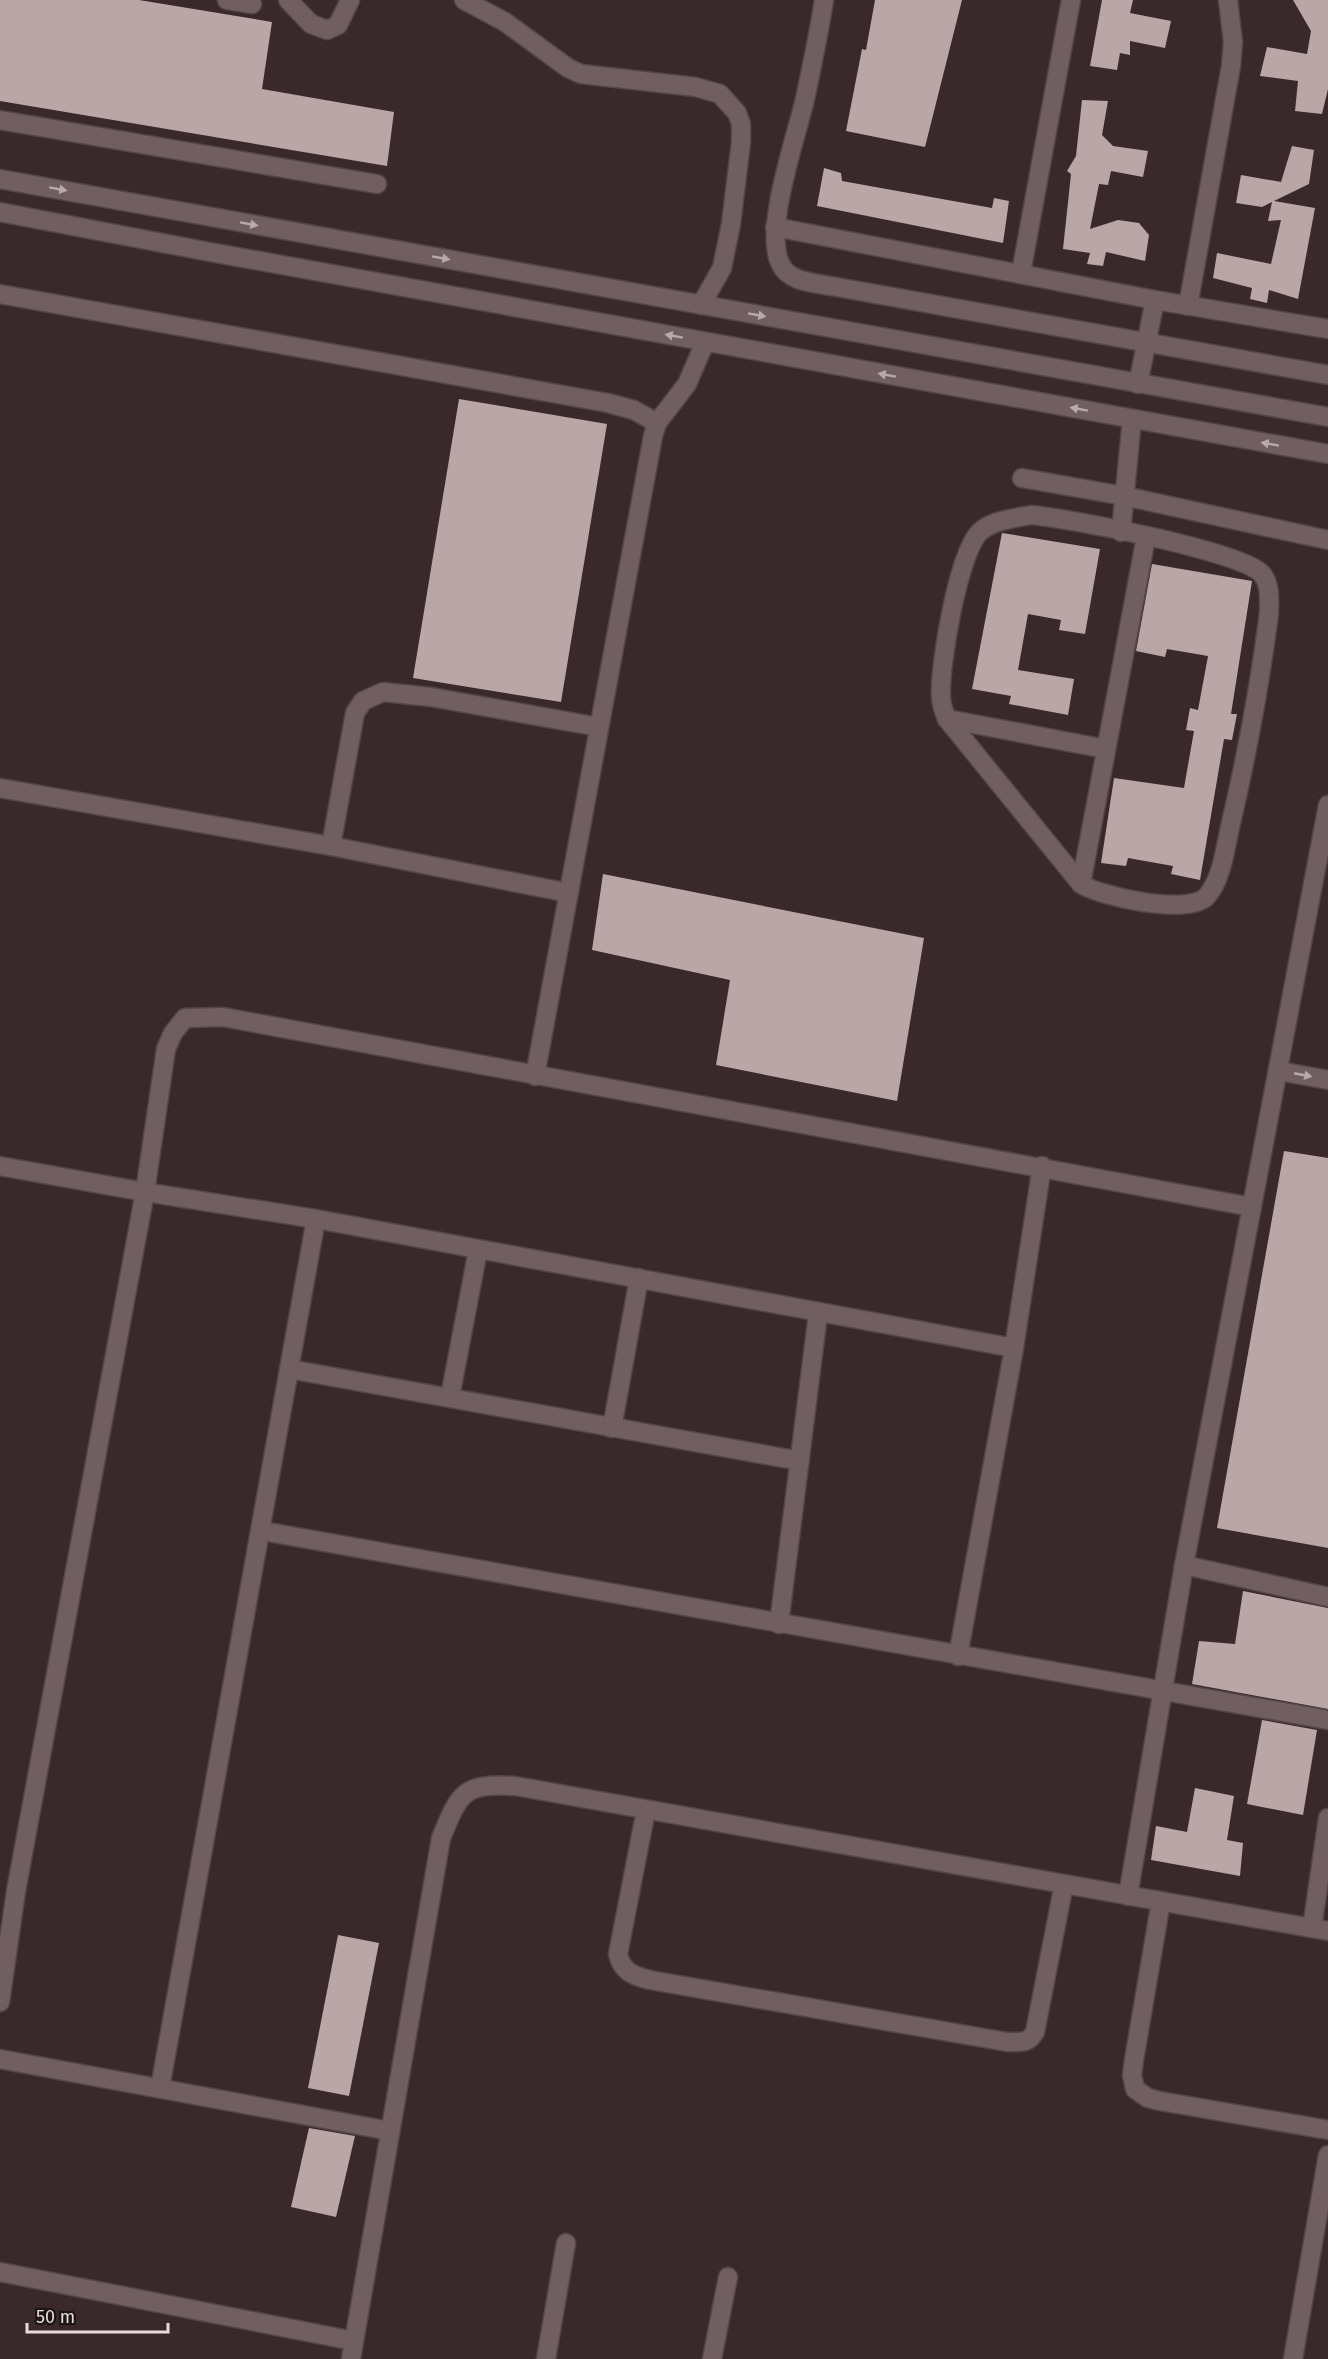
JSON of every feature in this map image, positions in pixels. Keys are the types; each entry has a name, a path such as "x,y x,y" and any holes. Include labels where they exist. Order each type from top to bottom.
{"street":[{"path":"227,0 252,4"},
{"path":"288,0 311,24 327,30 338,25 350,0"},
{"path":"464,0 505,22 568,68 581,74 696,87 720,94 734,108 741,124 741,133 732,224 722,268 701,305"},
{"path":"824,0 805,99 775,227 775,249 780,265 789,276 1328,375"},
{"path":"1021,273 1071,0"},
{"path":"1188,306 1231,66 1233,42 1228,0"},
{"path":"0,120 377,184"},
{"path":"0,179 1328,417"},
{"path":"0,212 1328,454"},
{"path":"775,227 1155,300 1328,329"},
{"path":"0,294 608,403 634,410 657,423"},
{"path":"1138,384 1155,300"},
{"path":"535,1076 657,423 687,384 705,342"},
{"path":"1121,532 1132,419"},
{"path":"1022,478 1124,496 1328,540"},
{"path":"1031,515 1059,518 1121,532 1246,563 1262,574 1269,591 1269,613 1248,744 1218,878 1206,897 1195,904 1184,906 1101,894 1081,884 947,719 941,697 944,654 963,565 970,544 982,530 1005,520 1031,515"},
{"path":"1081,884 1146,537"},
{"path":"331,846 355,713 363,701 372,695 383,692 431,697 599,727"},
{"path":"947,719 1106,749"},
{"path":"0,788 331,846 569,893"},
{"path":"1128,1896 1184,1565 1327,816"},
{"path":"0,2002 8,1889 145,1192 166,1049 173,1033 185,1018 223,1017 1251,1206"},
{"path":"1279,1071 1328,1080"},
{"path":"0,1166 316,1219 639,1278 818,1314 1014,1348"},
{"path":"958,1656 1014,1348 1042,1166"},
{"path":"160,2088 262,1531 316,1219"},
{"path":"450,1397 478,1250"},
{"path":"612,1428 639,1278"},
{"path":"779,1624 818,1314"},
{"path":"289,1369 800,1461"},
{"path":"262,1531 1328,1720"},
{"path":"1184,1565 1328,1597"},
{"path":"351,2359 441,1839 464,1795 483,1784 515,1786 1320,1929 1328,1818"},
{"path":"646,1810 618,1954 627,1972 650,1980 998,2041 1023,2043 1030,2040 1035,2032 1064,1884"},
{"path":"1161,1901 1133,2068 1135,2089 1148,2098 1160,2101 1328,2130"},
{"path":"0,2060 390,2131"},
{"path":"1293,2359 1328,2155"},
{"path":"546,2359 566,2243"},
{"path":"0,2272 354,2340"},
{"path":"712,2359 728,2277"}],"building":[{"path":"0,0 139,0 272,22 262,89 394,112 387,166 0,101"},
{"path":"875,0 962,0 925,147 846,131 862,49 866,50"},
{"path":"1102,0 1133,0 1130,13 1171,21 1165,48 1130,41 1130,55 1120,53 1117,70 1090,66"},
{"path":"1293,0 1328,0 1328,89 1322,114 1295,111 1298,81 1260,76 1267,47 1307,54 1311,31"},
{"path":"1082,100 1108,101 1102,135 1113,146 1148,151 1143,177 1111,171 1108,185 1099,184 1090,229 1118,220 1139,223 1149,235 1145,261 1106,252 1103,266 1087,264 1090,253 1063,249 1071,174 1067,171 1076,156"},
{"path":"1292,146 1314,150 1309,184 1274,201 1315,208 1298,299 1269,290 1267,303 1250,299 1252,288 1213,278 1217,253 1271,264 1281,220 1268,221 1272,202 1262,207 1236,203 1241,175 1281,182"},
{"path":"824,168 841,173 842,181 992,208 994,198 1009,201 1003,243 817,206"},
{"path":"459,399 607,424 561,702 413,678"},
{"path":"1002,533 1100,549 1085,634 1059,630 1061,620 1028,614 1018,670 1074,679 1068,715 1009,704 1011,696 972,689"},
{"path":"1152,564 1252,581 1231,714 1237,714 1232,740 1224,739 1200,880 1171,874 1173,866 1128,858 1126,866 1101,863 1114,778 1184,788 1194,731 1186,730 1190,708 1198,710 1208,656 1167,649 1165,657 1136,651"},
{"path":"603,874 924,938 897,1101 716,1065 730,980 592,950"},
{"path":"1284,1151 1328,1158 1328,1548 1217,1528"},
{"path":"1243,1591 1328,1608 1328,1709 1192,1684 1199,1641 1235,1644"},
{"path":"1262,1720 1317,1730 1303,1815 1247,1804"},
{"path":"1195,1788 1234,1796 1227,1840 1243,1843 1240,1876 1151,1860 1156,1826 1187,1832"},
{"path":"338,1935 379,1943 349,2096 308,2088"},
{"path":"309,2128 355,2136 336,2217 291,2207"}]}
